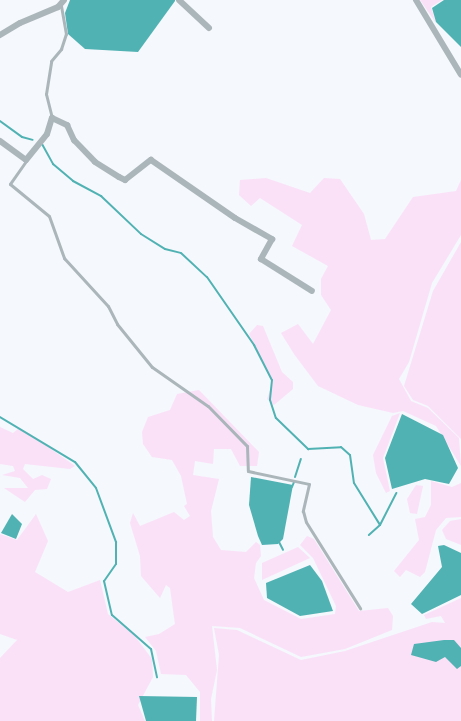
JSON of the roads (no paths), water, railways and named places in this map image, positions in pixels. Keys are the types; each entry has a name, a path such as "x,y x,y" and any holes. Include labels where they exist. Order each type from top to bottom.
{"street":[{"path":"179,0 209,28"},
{"path":"416,0 461,75"},
{"path":"0,35 63,2"},
{"path":"0,142 26,160 46,134 52,118 67,125 74,140 95,162 125,180 151,160 235,218 272,239 261,259 312,291"}],"lane":[{"path":"52,118 46,94 51,61 61,49 66,34 63,2"},
{"path":"26,160 10,184 49,216 64,258 108,306 117,324 152,367 208,406 247,446 248,471 309,484 303,511 306,522 360,608"}],"water":[{"path":"70,0 175,1 138,52 85,49 68,34 65,13"},
{"path":"444,0 461,0 461,47 436,22 432,8"},
{"path":"402,414 443,435 458,468 449,484 425,479 392,489 385,458"},
{"path":"251,477 293,485 283,539 278,544 262,545 258,536 249,505"},
{"path":"12,514 22,524 16,539 1,533"},
{"path":"444,545 461,553 461,595 422,614 411,604 442,567 438,546"},
{"path":"310,565 322,581 333,611 300,616 267,598 266,583"},
{"path":"454,640 461,648 461,666 457,669 445,657 436,662 411,655 414,644"},
{"path":"139,696 197,697 196,721 146,721"}],"waterway":[{"path":"0,121 22,137 33,140"},
{"path":"42,144 53,164 73,181 101,196 141,234 165,249 181,253 207,277 254,345 272,380 270,400 276,418 308,449 341,447 350,455 354,483 380,525 369,535"},
{"path":"0,417 75,462 96,488 116,542 116,564 104,581 112,615 151,649 157,677"},
{"path":"295,477 301,459"},
{"path":"292,487 294,482"},
{"path":"380,525 396,493"},
{"path":"278,540 283,550"}]}
